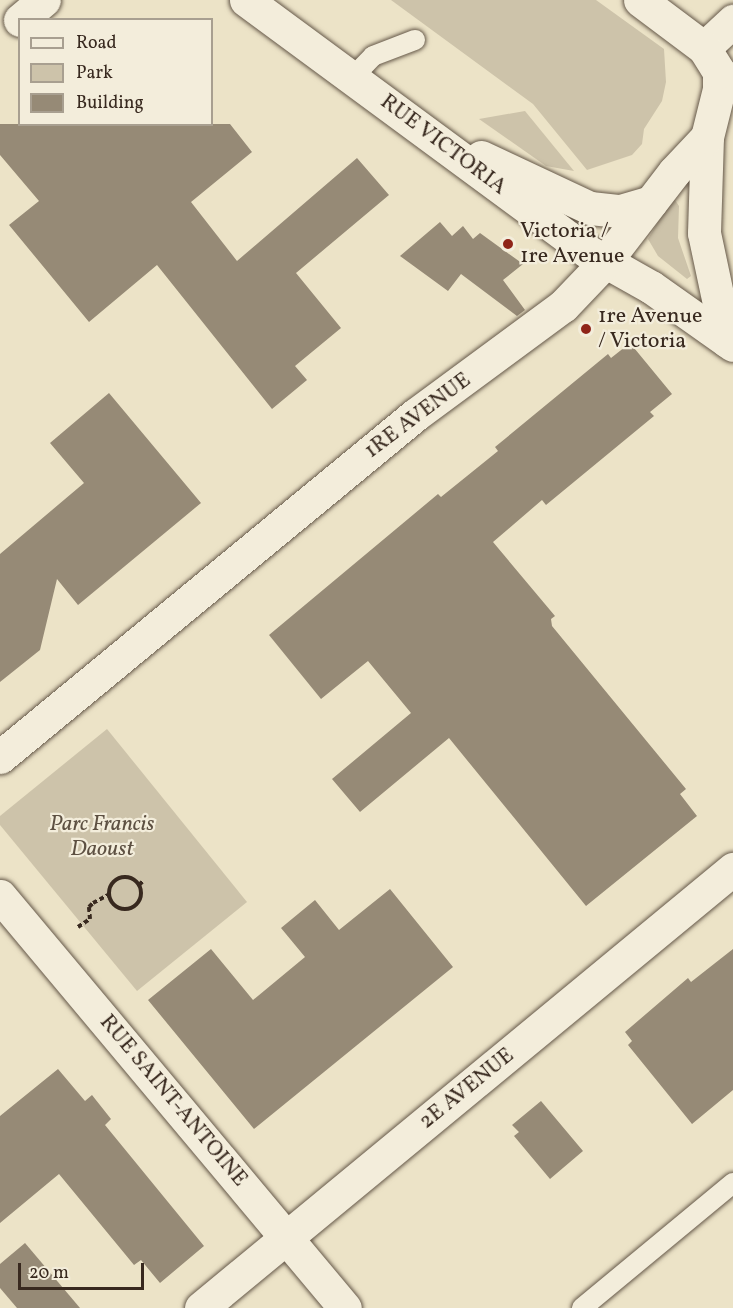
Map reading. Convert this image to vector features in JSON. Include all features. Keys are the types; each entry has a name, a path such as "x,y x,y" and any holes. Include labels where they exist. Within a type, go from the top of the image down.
{"street":[{"path":"22,18 44,0"},
{"name":"RUE VICTORIA","path":"246,0 605,262 651,287 730,343"},
{"path":"640,0 719,64 733,21"},
{"path":"0,36 18,22"},
{"name":"1RE AVENUE","path":"0,756 415,415 563,306 605,262 651,202 707,137 716,111 719,64"},
{"path":"429,135 590,208 620,211 651,202"},
{"path":"707,137 704,233 730,343"},
{"name":"2E AVENUE","path":"201,1308 733,869"},
{"name":"RUE SAINT-ANTOINE","path":"0,896 345,1308"}],"lane":[{"path":"352,78 373,56 415,40"},
{"path":"582,1308 733,1183"}],"path":[{"path":"139,885 120,878 110,887 110,894 118,908 129,909 139,901 139,885 144,880"},
{"path":"78,927 90,919 93,903 110,894"}],"green space":[{"path":"391,0 596,0 664,49 666,82 662,101 644,129 642,144 632,155 587,170 533,104"},
{"path":"525,111 574,171 546,166 479,119"},
{"path":"673,197 679,206 678,238 691,276 687,279 658,256 648,239"},
{"name":"Parc Francis Daoust","path":"107,729 247,902 137,991 0,825 0,816"}],"building":[{"path":"0,124 18,124 18,126 213,126 213,124 230,124 252,152 191,202 237,261 357,158 389,195 296,273 341,328 295,366 307,380 272,409 157,265 89,322 9,225 39,201 0,155"},
{"path":"440,222 452,236 463,226 473,239 480,233 523,264 503,280 525,310 517,316 461,274 448,291 400,256"},
{"path":"630,343 672,394 650,412 654,416 546,505 542,500 493,542 555,616 551,619 552,626 686,789 680,794 697,816 586,906 449,738 360,812 332,779 411,713 368,661 321,699 269,635 438,494 441,497 498,451 495,447 608,354 611,358"},
{"path":"109,393 201,503 78,605 57,579 40,650 0,682 0,554 84,483 50,443"},
{"path":"390,889 453,967 254,1129 148,1000 211,949 253,1000 305,957 281,928 315,900 339,930"},
{"path":"733,949 733,1090 692,1124 628,1045 632,1041 625,1032 688,978 691,982"},
{"path":"58,1069 85,1101 92,1095 111,1119 105,1125 204,1246 160,1283 141,1260 134,1265 59,1174 0,1223 0,1116"},
{"path":"541,1101 583,1151 550,1179 514,1136 519,1132 512,1125"},
{"path":"25,1243 80,1308 17,1308 0,1288 0,1264"}],"place":[{"name":"Victoria / 1re Avenue","path":"508,244"},
{"name":"1re Avenue / Victoria","path":"586,329"}]}
